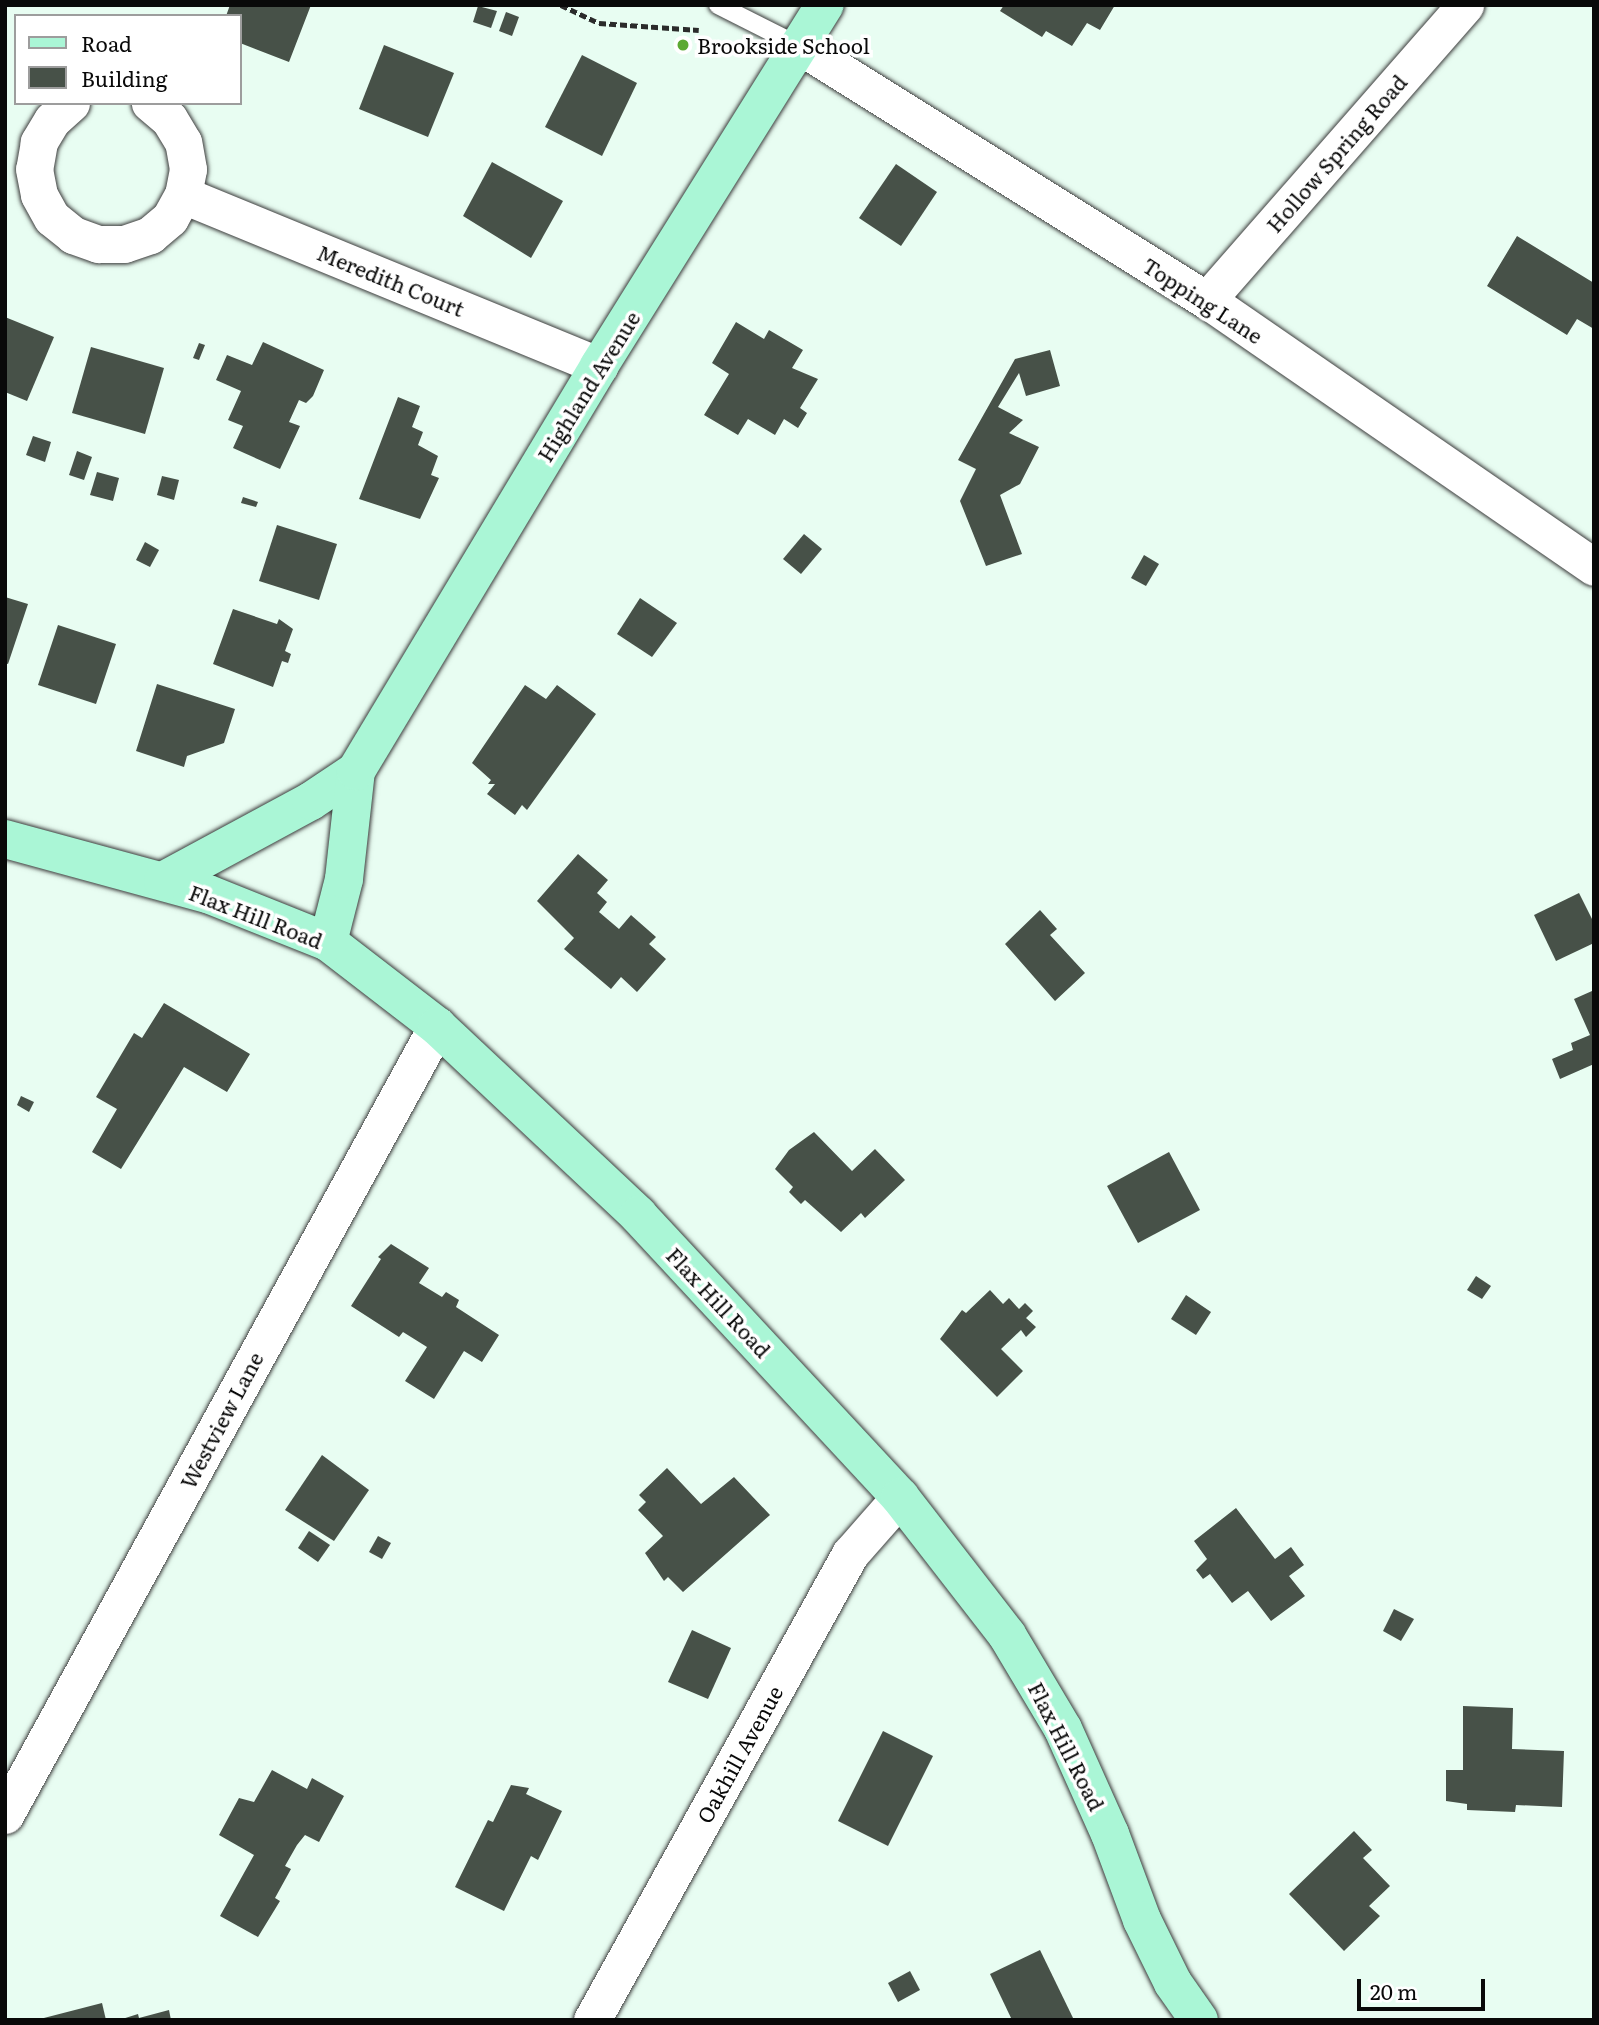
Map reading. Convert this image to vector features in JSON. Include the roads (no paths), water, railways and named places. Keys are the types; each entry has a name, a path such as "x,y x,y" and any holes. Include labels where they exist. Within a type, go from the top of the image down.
{"main road":[{"name":"Highland Avenue","path":"328,942 344,878 356,771 598,366 803,48 825,5"},
{"name":"Highland Avenue","path":"163,881 311,801 356,771"},
{"name":"Flax Hill Road","path":"5,839 163,881 328,942 437,1026 638,1215 900,1497 1007,1635 1063,1729 1110,1834 1142,1920 1173,1983 1199,2020"}],"street":[{"name":"Hollow Spring Road","path":"1207,300 1465,5"},
{"name":"Topping Lane","path":"803,48 1207,300 1594,566"},
{"path":"69,105 51,120 38,142 34,169 39,195 52,218 85,240 124,244 149,235 170,218 183,195 188,169 183,142 169,120 152,105"},
{"name":"Meredith Court","path":"183,195 598,366"},
{"name":"Westview Lane","path":"5,1815 437,1026"},
{"name":"Oakhill Avenue","path":"592,2020 850,1554 900,1497"}],"lane":[{"path":"718,5 803,48"}],"place":[{"name":"Brookside School","path":"683,45"}]}
